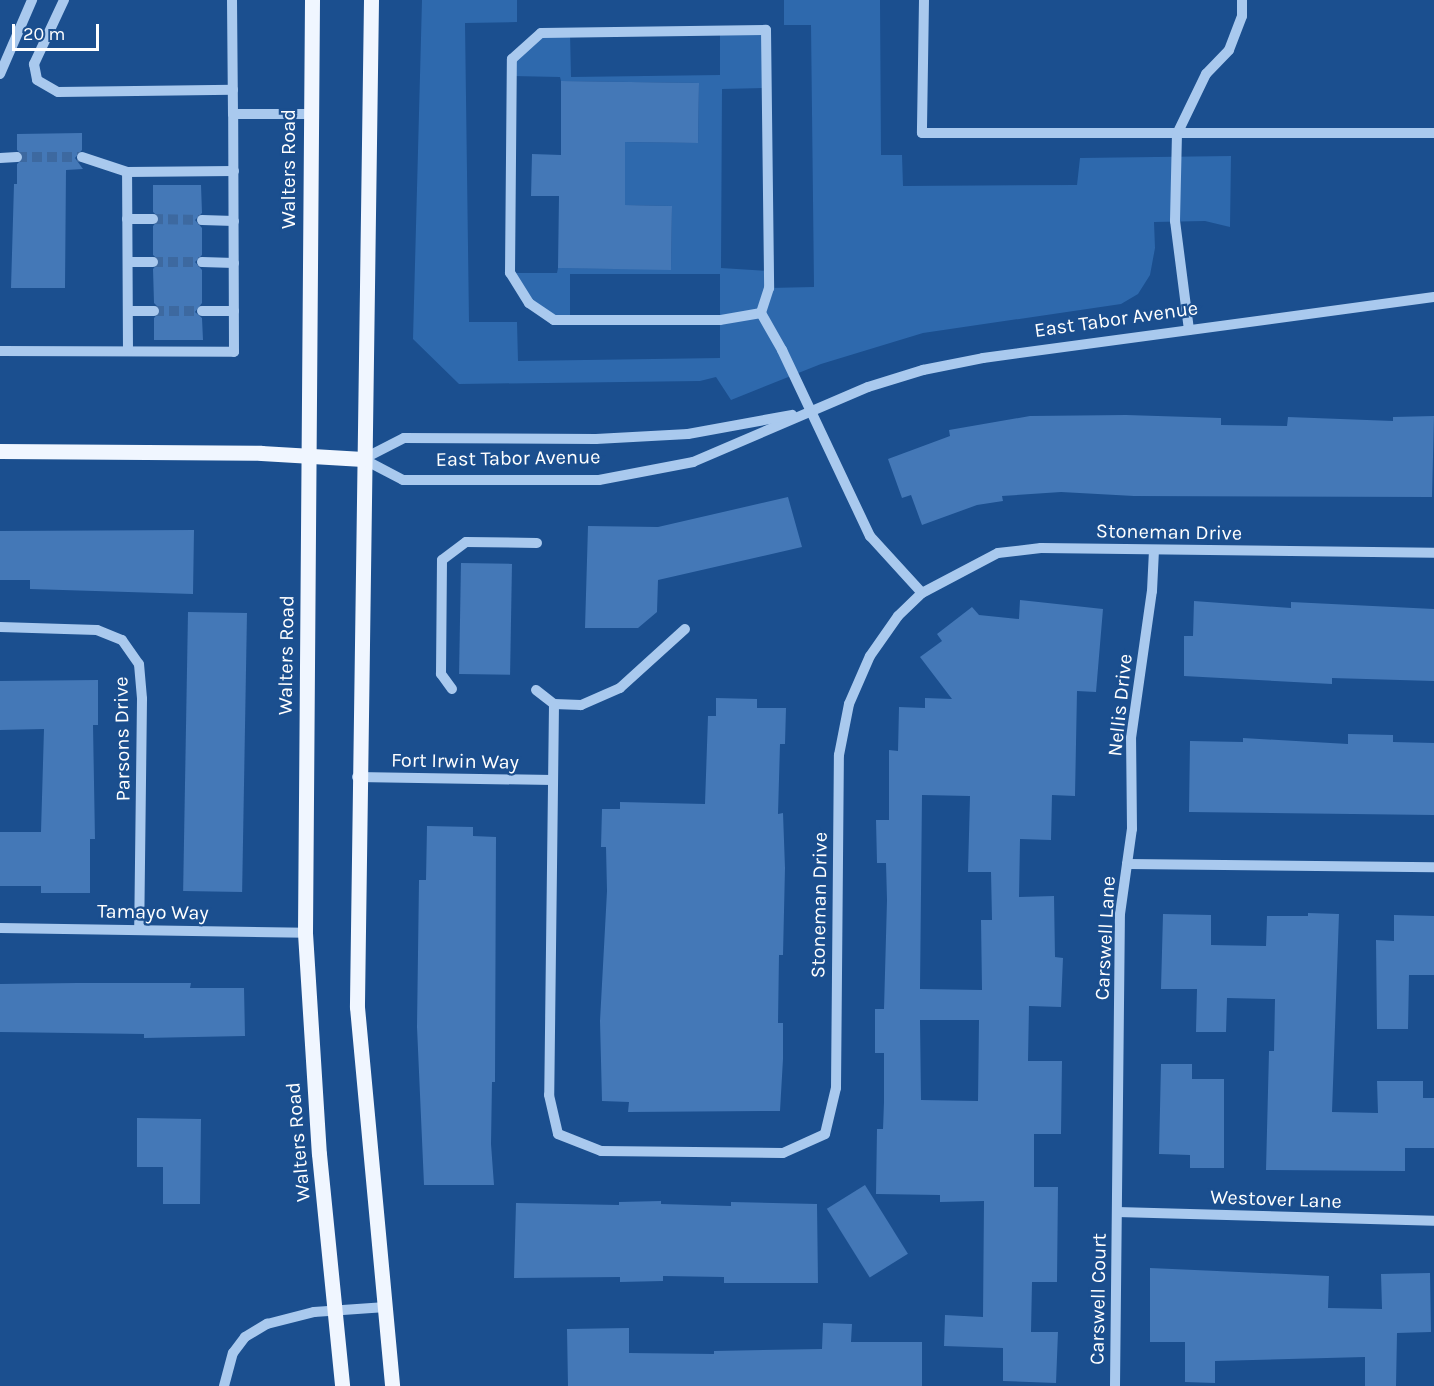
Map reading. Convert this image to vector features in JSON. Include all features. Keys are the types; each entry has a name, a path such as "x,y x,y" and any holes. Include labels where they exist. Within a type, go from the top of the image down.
{"main road":[{"name":"Walters Road","path":"312,0 309,114 305,933 319,1154 342,1386"},
{"path":"371,0 357,777 357,1007 392,1386"},
{"name":"East Tabor Avenue","path":"0,451 363,459"}],"street":[{"path":"0,74 32,0"},
{"path":"64,0 34,64 37,80 58,92 232,90"},
{"path":"0,351 234,352 232,0"},
{"path":"924,0 922,133 1434,134"},
{"path":"1189,330 1175,220 1177,134 1206,74 1229,50 1242,16 1242,0"},
{"path":"761,313 720,320 554,321 529,303 510,273 512,59 541,33 766,30 769,288 761,313 870,536 922,593"},
{"path":"232,114 309,114"},
{"path":"0,158 17,157"},
{"path":"82,157 127,172 234,171"},
{"path":"127,172 128,351"},
{"path":"127,219 153,219"},
{"path":"202,220 234,220"},
{"path":"128,262 153,262"},
{"path":"202,262 234,263"},
{"name":"East Tabor Avenue","path":"363,459 403,480 599,480 693,462 810,412 923,370 1189,330 1434,297"},
{"path":"128,311 154,311"},
{"path":"202,311 234,311"},
{"name":"East Tabor Avenue","path":"363,459 404,438 596,439 688,434 810,412"},
{"path":"452,689 441,674 442,560 465,542 537,543"},
{"name":"Stoneman Drive","path":"553,780 549,1095 558,1134 601,1151 783,1153 825,1134 836,1088 839,755 849,704 870,656 898,616 922,593 998,554 1041,548 1434,554"},
{"name":"Nellis Drive","path":"1127,864 1132,829 1131,738 1152,591 1154,550"},
{"name":"Parsons Drive","path":"0,627 97,630 122,640 139,664 139,930"},
{"path":"536,690 554,704 581,705 620,688 685,629"},
{"path":"553,780 554,704"},
{"name":"Fort Irwin Way","path":"357,777 553,780"},
{"name":"Carswell Lane","path":"1117,1212 1120,914 1127,864 1434,867"},
{"name":"Tamayo Way","path":"0,928 305,933"},
{"name":"Westover Lane","path":"1117,1212 1434,1221"},
{"name":"Carswell Court","path":"1115,1386 1117,1212"},
{"path":"224,1386 232,1353 245,1337 267,1324 336,1309 386,1307"}],"shaded area":[{"path":"422,0 517,0 517,22 465,23 469,322 517,322 518,361 720,358 720,274 570,274 570,320 554,320 529,303 510,273 557,273 558,268 671,269 672,206 625,205 625,142 698,143 699,83 561,81 560,77 512,76 512,59 541,33 570,33 571,77 720,75 720,30 766,30 766,88 722,89 721,268 768,271 769,288 814,287 811,25 784,25 784,0 880,0 881,155 902,155 903,186 1077,185 1080,158 1231,156 1230,227 1205,221 1154,222 1155,248 1150,275 1138,294 1121,304 923,333 821,364 731,400 716,377 700,381 459,384 413,339"}],"building":[{"path":"561,81 699,83 698,143 625,142 625,205 672,206 671,270 558,268 559,196 531,196 532,154 561,155"},
{"path":"82,133 82,150 75,158 83,169 66,170 65,288 11,288 14,184 17,184 17,164 24,157 17,150 17,134"},
{"path":"153,185 201,185 202,213 195,220 202,228 202,255 195,262 202,270 202,303 195,312 202,318 203,340 154,340 154,318 161,310 154,303 153,269 160,261 153,255 153,226 160,218 153,212"},
{"path":"1126,415 1221,418 1221,425 1287,426 1288,417 1393,421 1393,417 1434,416 1432,497 1134,496 1061,492 1002,496 1003,501 977,505 922,525 911,495 902,498 888,459 950,436 949,430 1030,416"},
{"path":"788,497 802,547 658,580 657,612 638,628 585,628 588,526 658,527"},
{"path":"194,530 193,594 30,589 30,580 0,580 0,531"},
{"path":"461,563 512,564 510,675 459,674"},
{"path":"1020,600 1103,609 1096,692 1077,691 1075,796 1052,795 1051,840 1020,839 1019,897 1054,896 1055,957 1063,958 1061,1007 1029,1006 1028,1061 1062,1061 1061,1134 1034,1134 1034,1187 1058,1187 1057,1282 1032,1282 1031,1332 1058,1332 1056,1383 1003,1381 1003,1348 944,1346 945,1315 983,1317 984,1201 940,1202 940,1195 876,1194 877,1129 883,1129 884,1053 875,1053 875,1009 884,1009 887,900 886,863 877,863 876,820 889,820 889,750 898,751 899,707 925,708 925,698 952,699 920,657 942,641 937,634 972,607 979,615 1019,619","holes":["922,795 970,796 968,872 991,872 992,920 981,920 982,990 920,989","920,1020 979,1020 978,1101 921,1100"]},
{"path":"1194,601 1291,608 1291,602 1434,609 1434,681 1332,678 1332,684 1184,676 1184,636 1193,636"},
{"path":"188,612 247,613 242,892 183,891"},
{"path":"98,680 98,725 93,725 95,839 90,839 90,893 41,893 41,886 0,886 0,832 41,832 44,729 0,730 0,681"},
{"path":"716,698 757,699 757,708 786,708 785,744 780,744 778,814 783,813 785,868 783,955 779,955 778,1023 783,1023 780,1111 628,1112 629,1102 602,1101 600,1021 607,891 606,847 601,847 602,809 620,809 620,802 705,804 708,716 716,716"},
{"path":"1348,734 1393,735 1393,742 1434,743 1434,815 1189,812 1190,741 1243,742 1243,738 1348,744"},
{"path":"427,826 473,827 473,836 496,837 495,1082 492,1082 491,1144 494,1185 424,1185 417,1027 419,880 426,880"},
{"path":"1308,913 1339,914 1332,1112 1378,1113 1377,1081 1423,1081 1423,1098 1434,1098 1434,1148 1405,1148 1405,1171 1266,1170 1269,1051 1274,1051 1275,999 1227,998 1226,1032 1196,1032 1197,989 1161,989 1163,914 1211,915 1211,945 1266,946 1267,916 1308,916"},
{"path":"1394,915 1434,916 1434,975 1409,975 1408,1029 1377,1029 1376,940 1394,941"},
{"path":"191,983 190,988 244,988 245,1036 144,1038 144,1034 0,1032 0,984"},
{"path":"1161,1064 1192,1064 1192,1079 1224,1079 1224,1168 1190,1168 1190,1155 1159,1154"},
{"path":"137,1118 201,1119 200,1204 163,1204 163,1167 137,1167"},
{"path":"865,1185 908,1254 870,1278 827,1209"},
{"path":"661,1201 661,1204 731,1206 731,1202 817,1204 818,1283 724,1283 724,1277 663,1276 663,1281 620,1282 620,1277 514,1278 516,1203 619,1205 619,1202"},
{"path":"1150,1268 1329,1276 1328,1308 1382,1309 1381,1274 1430,1273 1431,1332 1397,1333 1396,1386 1365,1386 1365,1357 1215,1361 1215,1383 1185,1382 1185,1342 1150,1342"},
{"path":"823,1323 852,1324 851,1342 922,1342 922,1386 568,1386 567,1329 629,1328 629,1353 714,1354 714,1351 822,1349"}],"tunnel":[{"path":"17,157 82,157"},
{"path":"153,219 202,220"},
{"path":"153,262 202,262"},
{"path":"154,311 202,311"}]}
